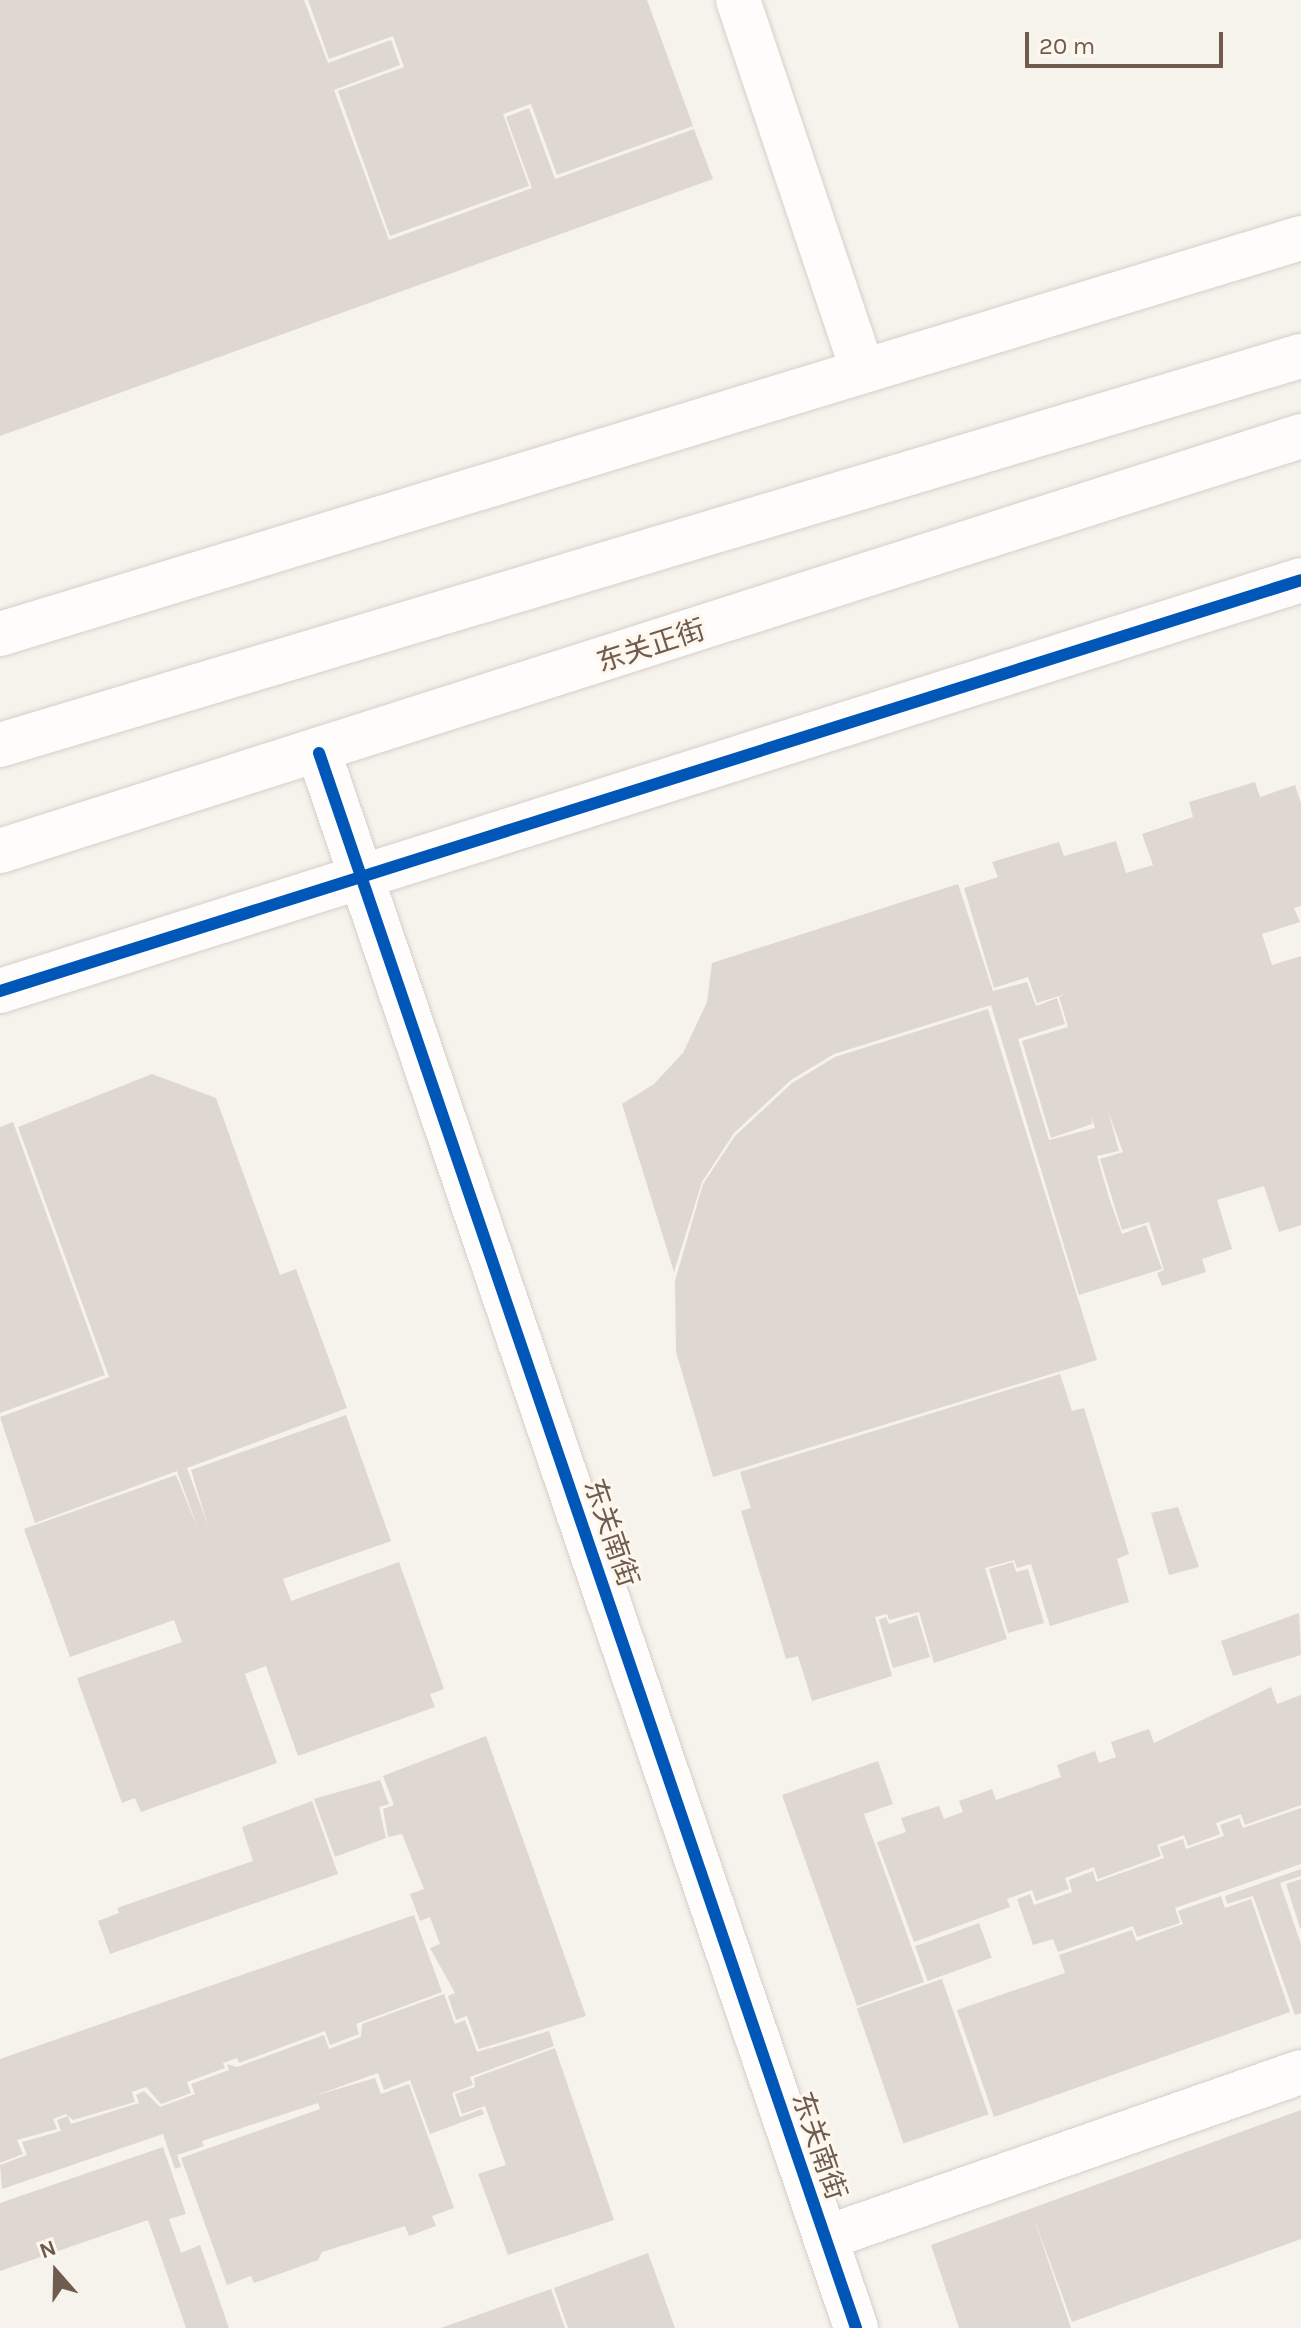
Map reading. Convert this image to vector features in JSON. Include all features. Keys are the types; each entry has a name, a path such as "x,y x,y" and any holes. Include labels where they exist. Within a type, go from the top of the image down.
{"street":[{"path":"738,0 863,371"},
{"path":"0,634 1301,238"},
{"path":"0,745 1301,356"},
{"name":"东关正街","path":"0,851 319,753 1301,436"},
{"path":"0,991 1301,580"},
{"name":"东关南街","path":"319,753 856,2328"},
{"path":"825,2238 1301,2072"}],"building":[{"path":"0,0 304,0 328,63 391,40 400,65 334,90 389,240 532,188 506,117 529,108 555,179 694,129 713,179 0,436"},
{"path":"308,0 647,0 693,126 557,175 531,104 503,114 529,186 390,236 338,91 404,67 393,36 329,59"},
{"path":"1255,782 1260,797 1295,785 1301,803 1301,906 1294,908 1300,922 1262,934 1272,965 1301,956 1301,1225 1279,1232 1264,1186 1217,1200 1232,1249 1202,1259 1206,1272 1162,1286 1157,1273 1164,1270 1149,1222 1122,1230 1100,1159 1123,1152 1108,1111 1119,1151 1097,1156 1109,1198 1122,1234 1146,1225 1162,1269 1079,1295 991,1005 834,1054 791,1080 734,1133 702,1182 674,1272 622,1104 654,1084 683,1053 707,1002 712,963 958,884 993,991 1027,982 1036,1006 1057,998 1065,1024 1018,1039 1049,1140 1095,1128 1091,1117 1092,1124 1051,1138 1022,1041 1068,1027 1059,997 1065,994 1037,1003 1028,977 994,988 964,888 998,877 992,862 1059,842 1064,856 1116,841 1126,873 1153,865 1142,834 1193,817 1189,802"},
{"path":"988,1009 1097,1360 713,1477 676,1352 675,1281 703,1184 735,1136 792,1083 835,1057"},
{"path":"152,1074 216,1098 280,1275 296,1269 347,1408 187,1468 208,1526 191,1470 346,1415 391,1541 283,1579 291,1601 399,1562 444,1689 430,1694 435,1707 298,1756 266,1666 245,1674 277,1763 141,1812 135,1798 122,1803 77,1678 182,1642 174,1620 70,1657 24,1529 176,1475 198,1529 177,1471 35,1523 0,1417 109,1377 18,1127"},
{"path":"13,1122 105,1375 0,1413 0,1127"},
{"path":"1060,1374 1072,1411 1084,1408 1129,1554 1117,1559 1129,1602 1050,1626 1031,1564 1017,1568 1014,1560 985,1568 1007,1639 934,1663 919,1612 889,1620 887,1614 875,1617 892,1676 812,1701 798,1656 786,1659 741,1511 751,1508 740,1472"},
{"path":"1178,1507 1199,1567 1169,1575 1151,1513"},
{"path":"1013,1562 1016,1572 1028,1569 1044,1623 1008,1633 989,1569"},
{"path":"1299,1613 1301,1655 1233,1676 1221,1641"},
{"path":"917,1615 930,1657 893,1668 879,1620 886,1617 889,1624"},
{"path":"1271,1687 1277,1704 1301,1695 1301,1805 1245,1825 1241,1814 1216,1823 1220,1834 1188,1846 1184,1835 1157,1845 1161,1856 1098,1879 1094,1867 1065,1878 1069,1889 1036,1901 1032,1890 1007,1899 1010,1907 914,1942 877,1842 906,1832 901,1818 939,1806 944,1819 963,1812 959,1801 992,1789 996,1800 1061,1777 1057,1765 1095,1751 1099,1763 1116,1757 1111,1742 1149,1729 1154,1743"},
{"path":"486,1736 586,2016 479,2049 467,2016 456,2020 448,1996 455,1993 430,1948 440,1944 430,1917 420,1921 410,1894 424,1889 402,1834 388,1837 383,1809 394,1805 383,1776"},
{"path":"878,1761 893,1804 864,1814 924,1982 857,2006 782,1795"},
{"path":"380,1780 389,1804 379,1807 386,1838 335,1857 314,1799"},
{"path":"312,1801 338,1874 110,1954 98,1921 119,1913 117,1908 253,1861 242,1827"},
{"path":"1301,1808 1301,1864 1175,1908 1180,1923 1137,1937 1133,1926 1058,1952 1053,1939 1033,1945 1017,1899 1030,1894 1034,1905 1072,1892 1069,1880 1093,1871 1096,1882 1164,1858 1160,1847 1183,1839 1186,1849 1224,1836 1220,1825 1239,1818 1243,1828"},
{"path":"1301,1869 1301,1876 1280,1883 1301,1944 1301,2013 1295,2015 1253,1896 1227,1904 1225,1896"},
{"path":"1301,1879 1301,1928 1300,1928 1286,1884"},
{"path":"1221,1896 1225,1908 1251,1899 1290,2012 994,2117 957,2010 1065,1973 1059,1955 1132,1930 1136,1941 1183,1924 1178,1911"},
{"path":"414,1915 442,1992 356,2024 359,2034 330,2045 325,2031 239,2063 237,2058 223,2063 225,2068 187,2082 191,2093 161,2104 146,2087 132,2092 135,2102 73,2120 66,2114 53,2119 57,2129 17,2140 23,2154 0,2163 0,2059"},
{"path":"979,1923 992,1958 928,1981 915,1946"},
{"path":"942,1979 989,2114 903,2144 857,2008"},
{"path":"444,1994 455,2024 465,2020 477,2052 549,2031 554,2046 470,2077 473,2085 452,2093 460,2117 482,2109 484,2114 430,2134 410,2080 384,2090 378,2073 314,2096 375,2078 381,2094 409,2084 454,2208 432,2216 436,2226 409,2236 405,2226 322,2252 318,2260 254,2283 251,2276 227,2285 181,2158 320,2109 318,2103 202,2141 204,2146 177,2155 181,2167 175,2169 163,2134 2,2189 0,2165 27,2155 22,2142 61,2131 57,2120 68,2116 71,2124 139,2103 136,2095 144,2091 160,2107 195,2094 191,2084 229,2070 227,2064 237,2067 324,2035 329,2049 361,2037 362,2024"},
{"path":"555,2048 614,2220 508,2255 478,2174 506,2165 485,2106 462,2114 455,2094 475,2087 474,2078"},
{"path":"1301,2110 1301,2239 1072,2322 1033,2216 1071,2328 959,2328 931,2245"},
{"path":"163,2147 186,2214 169,2219 181,2253 200,2245 229,2328 186,2328 148,2220 0,2271 0,2203"},
{"path":"648,2253 675,2328 568,2328 554,2288"},
{"path":"551,2289 565,2328 441,2328"}],"cycle path":[{"path":"0,991 1301,580"},
{"path":"319,753 856,2328"}]}
